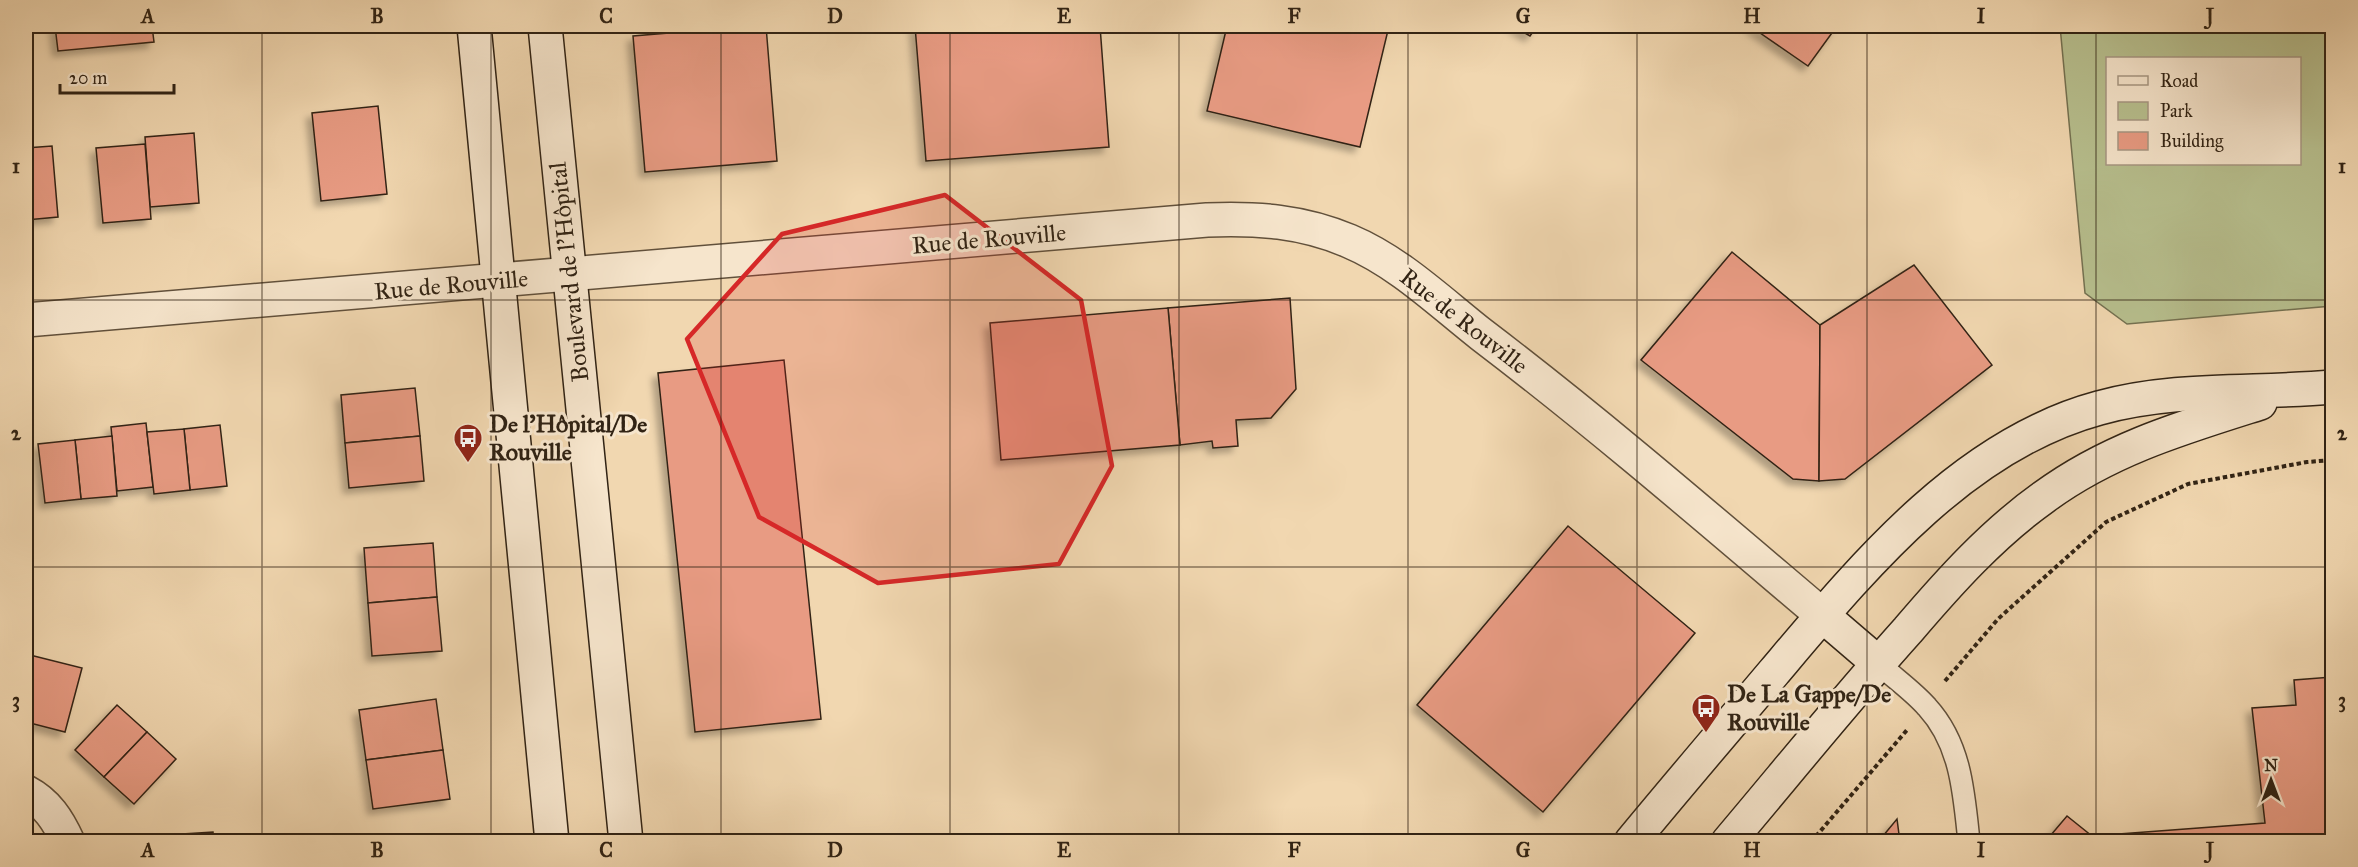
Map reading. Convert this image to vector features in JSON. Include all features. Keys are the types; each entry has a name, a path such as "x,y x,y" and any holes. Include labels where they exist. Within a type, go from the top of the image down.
{"street":[{"path":"474,26 552,842"},
{"name":"Boulevard de l'Hôpital","path":"545,26 626,842"},
{"name":"Rue de Rouville","path":"26,320 1207,220 1254,219 1301,225 1349,241 1390,263 1576,406 1878,663"},
{"path":"1631,842 1822,615 1885,547 1934,500 1994,456 2041,428 2097,408 2140,398 2332,387"},
{"path":"1728,842 1950,581 1992,540 2044,496 2091,468 2149,439 2298,390"},
{"path":"26,792 39,799 58,820 68,842"}],"lane":[{"path":"1878,663 1927,706 1948,737 1963,788 1969,842"}],"path":[{"path":"1811,842 1927,706 1956,666 1998,619 2106,522 2188,484 2307,462 2332,460"}],"highlighted area":[{"path":"945,195 1081,300 1112,466 1059,564 878,583 759,517 687,339 782,234"}],"green space":[{"path":"2060,26 2332,26 2332,306 2127,324 2085,293"}],"building":[{"path":"55,26 152,26 154,42 58,51"},
{"path":"766,26 777,161 645,172 633,36"},
{"path":"915,26 1100,26 1109,147 926,161"},
{"path":"1227,26 1389,26 1360,147 1207,111"},
{"path":"1513,26 1537,26 1530,36"},
{"path":"1750,26 1837,26 1808,66"},
{"path":"378,106 387,194 321,201 312,113"},
{"path":"194,133 199,203 150,207 145,137"},
{"path":"145,144 151,219 103,223 96,148"},
{"path":"52,146 58,217 26,220 26,148"},
{"path":"1732,252 1820,325 1819,481 1793,479 1641,360"},
{"path":"1914,265 1992,365 1845,479 1819,481 1820,325"},
{"path":"1290,298 1296,389 1271,418 1236,420 1238,446 1213,448 1212,441 1180,445 1168,308"},
{"path":"1168,308 1180,445 1001,460 990,323"},
{"path":"784,360 821,719 695,732 658,373"},
{"path":"415,388 420,436 345,443 341,395"},
{"path":"146,423 153,487 117,491 111,427"},
{"path":"220,425 227,486 190,490 184,429"},
{"path":"184,429 190,490 154,494 147,432"},
{"path":"112,436 117,496 81,499 75,440"},
{"path":"420,436 424,481 349,488 345,443"},
{"path":"75,440 81,499 45,503 38,444"},
{"path":"1568,526 1695,633 1543,812 1417,705"},
{"path":"433,543 437,597 368,603 364,548"},
{"path":"437,597 442,651 372,656 368,603"},
{"path":"26,654 82,668 65,732 26,722"},
{"path":"2332,677 2332,842 2045,842 2067,816 2092,836 2265,823 2252,708 2296,705 2294,680"},
{"path":"436,699 443,750 366,760 359,710"},
{"path":"117,705 147,732 104,777 75,750"},
{"path":"147,732 176,759 134,804 104,777"},
{"path":"443,750 450,799 373,809 366,760"},
{"path":"1897,819 1900,842 1878,842"},
{"path":"213,832 214,842 152,842 151,836"}],"place":[{"name":"De l'Hôpital/De Rouville","path":"468,464"},
{"name":"De La Gappe/De Rouville","path":"1706,734"}]}
